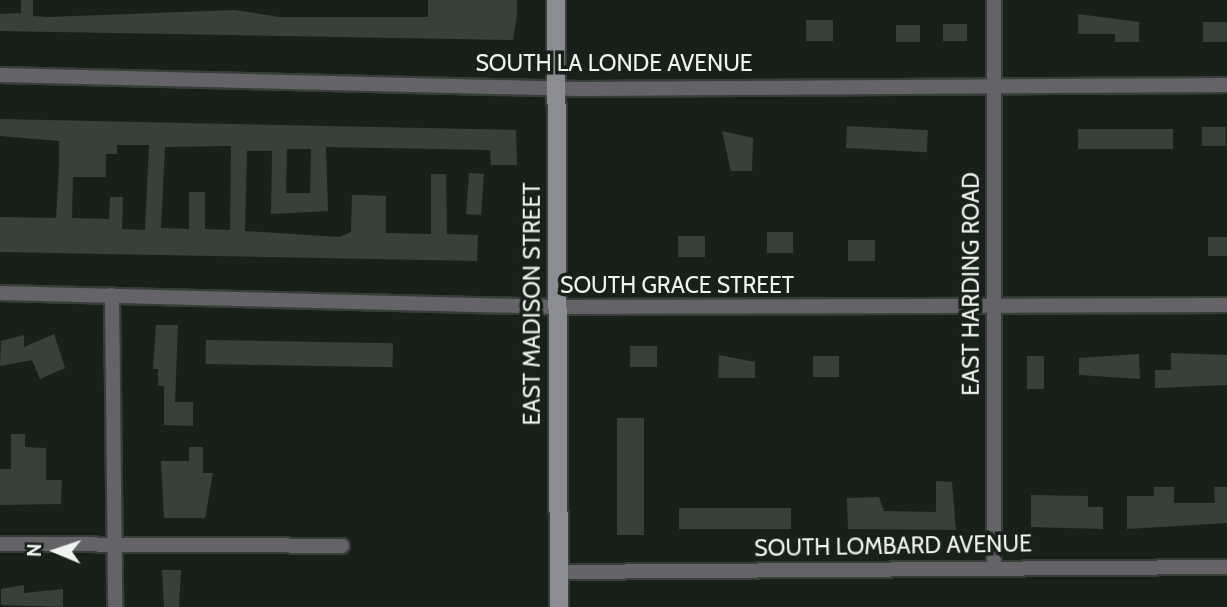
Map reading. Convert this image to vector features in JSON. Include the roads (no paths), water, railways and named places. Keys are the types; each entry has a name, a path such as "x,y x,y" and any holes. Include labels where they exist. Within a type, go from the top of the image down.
{"street":[{"name":"EAST MADISON STREET","path":"556,0 555,307 559,607"},
{"name":"EAST HARDING ROAD","path":"994,0 994,568"},
{"name":"SOUTH LA LONDE AVENUE","path":"0,75 556,87 1227,85"},
{"name":"SOUTH GRACE STREET","path":"0,293 555,307 994,310 1227,305"},
{"path":"112,295 115,607"},
{"path":"0,544 342,546"},
{"name":"SOUTH LOMBARD AVENUE","path":"559,572 1227,567"}]}
